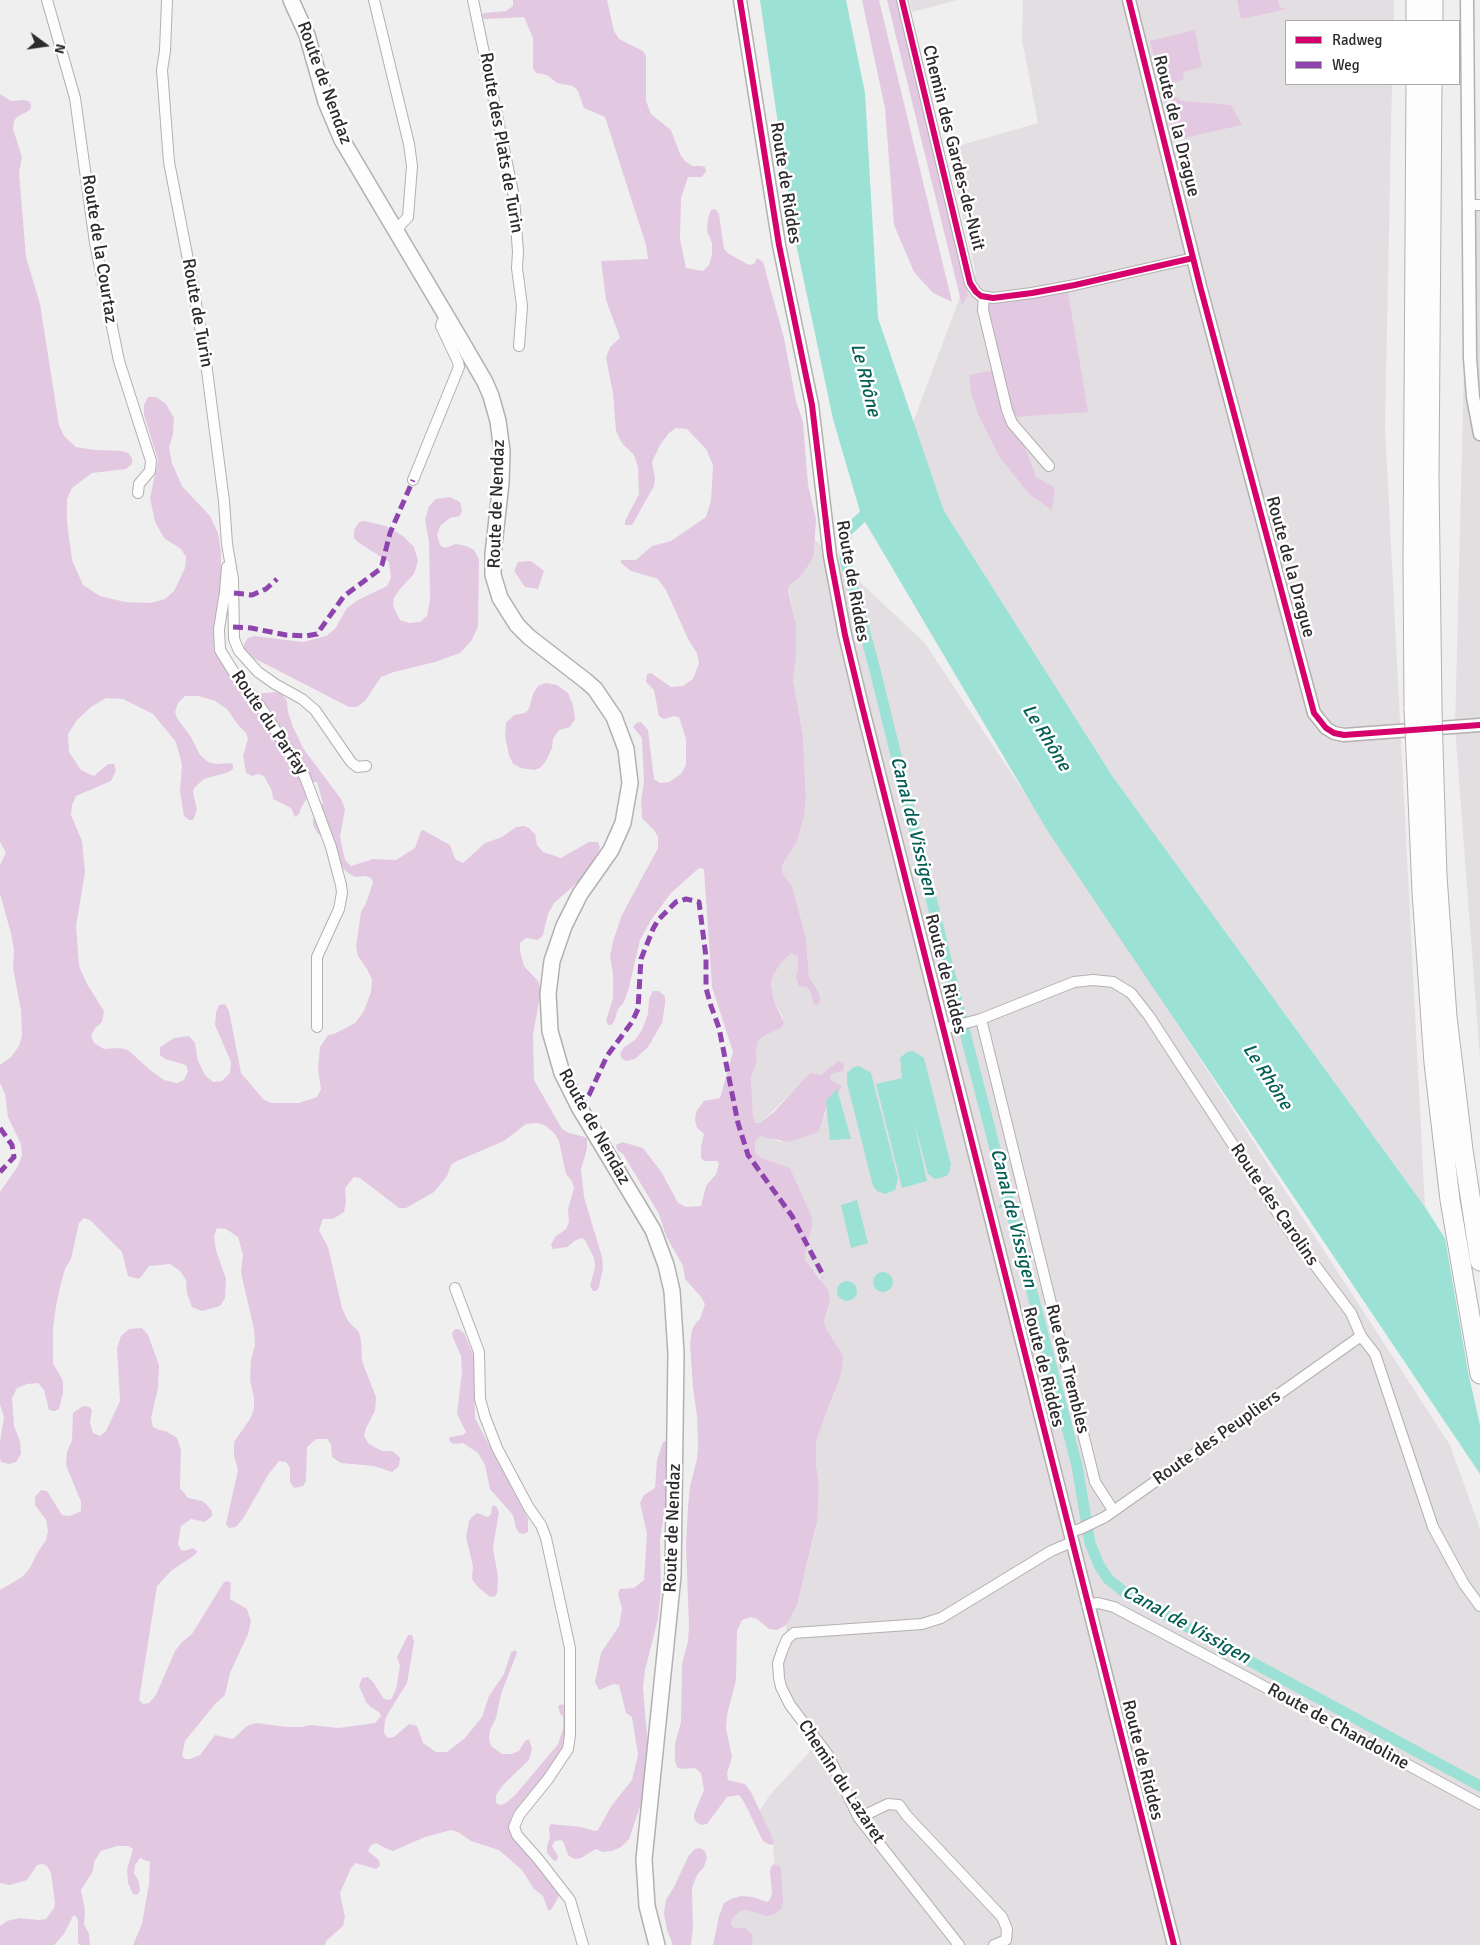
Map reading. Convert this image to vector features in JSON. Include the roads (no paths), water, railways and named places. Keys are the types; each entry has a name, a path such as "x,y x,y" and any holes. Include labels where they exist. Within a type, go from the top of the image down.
{"highway":[{"path":"1416,0 1416,20"},
{"path":"1433,0 1433,20"},
{"path":"1416,85 1413,509 1423,709 1425,944 1442,1137 1460,1268 1480,1374"},
{"path":"1423,709 1429,458 1432,85"},
{"path":"1424,750 1447,1017 1463,1150 1480,1261"}],"main road":[{"name":"Route de Nendaz","path":"291,0 307,35 326,102 360,173 485,382 498,421 502,451 502,469 493,554 493,575 500,598 517,625 528,637 586,681 599,694 610,710 620,731 629,766 630,783 626,811 618,836 580,894 555,949 550,977 549,1011 550,1031 562,1073 579,1106 653,1230 666,1265 672,1291 676,1346 672,1576 644,1859 647,1906 657,1945"}],"street":[{"name":"Route de la Courtaz","path":"47,0 75,98 95,243 118,352 152,461 150,471 139,484 138,492"},
{"name":"Route de Turin","path":"167,0 165,51 162,70 169,162 205,355 234,593 232,627 234,639 239,651 266,679 302,699 315,710 351,762 357,767 366,766"},
{"path":"374,0 409,144 412,166 408,217 395,231"},
{"name":"Route des Plats de Turin","path":"474,0 514,197 518,252 517,268 522,306 519,346"},
{"name":"Route de Riddes","path":"740,0 787,291 807,373 837,597 862,706 943,1029 1074,1535 1087,1605 1174,1945"},
{"name":"Chemin des Gardes-de-Nuit","path":"902,0 970,283 976,292 984,297"},
{"name":"Route de la Drague","path":"1129,0 1193,258 1284,594 1305,683 1316,716 1326,728 1334,733 1344,735 1480,725"},
{"path":"1468,0 1474,205 1470,358 1473,397 1480,434"},
{"path":"1049,466 1012,423 1007,410 983,310 984,297 993,298 1075,285 1193,258"},
{"path":"414,480 459,367 441,326 442,322 447,318"},
{"name":"Route du Parfay","path":"230,564 227,567 225,592 219,620 218,640 220,650 233,671 264,712 306,777 341,886 342,893 339,909 317,958 317,1028"},
{"name":"Route des Carolins","path":"943,1029 980,1019 1074,982 1093,980 1113,982 1131,993 1149,1016 1290,1232 1351,1313 1361,1336 1375,1354 1433,1527 1464,1584 1480,1606"},
{"name":"Rue des Trembles","path":"980,1019 1095,1482 1113,1510"},
{"path":"455,1288 479,1352 480,1399 485,1417 497,1448 529,1508 541,1525 546,1538 570,1648 570,1735 568,1749 548,1779 518,1815 514,1827 517,1835 570,1900 583,1945"},
{"name":"Route des Peupliers","path":"1074,1535 1098,1522 1361,1336"},
{"name":"Chemin du Lazaret","path":"958,1945 859,1818 828,1755 790,1705 778,1678 778,1663 787,1639 794,1633 922,1624 941,1618 1074,1535"},
{"name":"Route de Chandoline","path":"1087,1605 1098,1603 1114,1607 1480,1804"},
{"path":"859,1818 888,1804 899,1805 907,1816 1002,1917 1007,1929 1006,1940 994,1945"}],"water":[{"name":"Le Rhône","path":"760,0 846,0 865,93 878,318 944,511 1113,777 1425,1207 1480,1293 1480,1474 1047,830 861,515 833,419 794,234"},
{"path":"913,1051 924,1058 951,1165 948,1175 943,1177 935,1179 928,1174 913,1118 927,1181 902,1188 876,1084 902,1078 900,1058 907,1052"},
{"path":"859,1066 871,1073 898,1179 895,1190 885,1194 877,1191 873,1186 847,1083 847,1073 854,1067"},
{"path":"837,1089 851,1139 830,1140 826,1101"},
{"path":"857,1200 868,1243 851,1248 841,1205"},
{"path":"879,1272 887,1272 893,1278 893,1286 887,1292 879,1292 873,1286 873,1278"},
{"path":"843,1281 851,1281 857,1287 857,1295 851,1301 843,1301 837,1295 837,1287"}],"waterway":[{"name":"Canal de Vissigen","path":"872,508 846,532 845,559 875,670 946,959 1077,1466 1090,1543 1099,1565 1108,1579 1128,1595 1480,1786"},
{"path":"1000,1207 1008,1195"}]}
